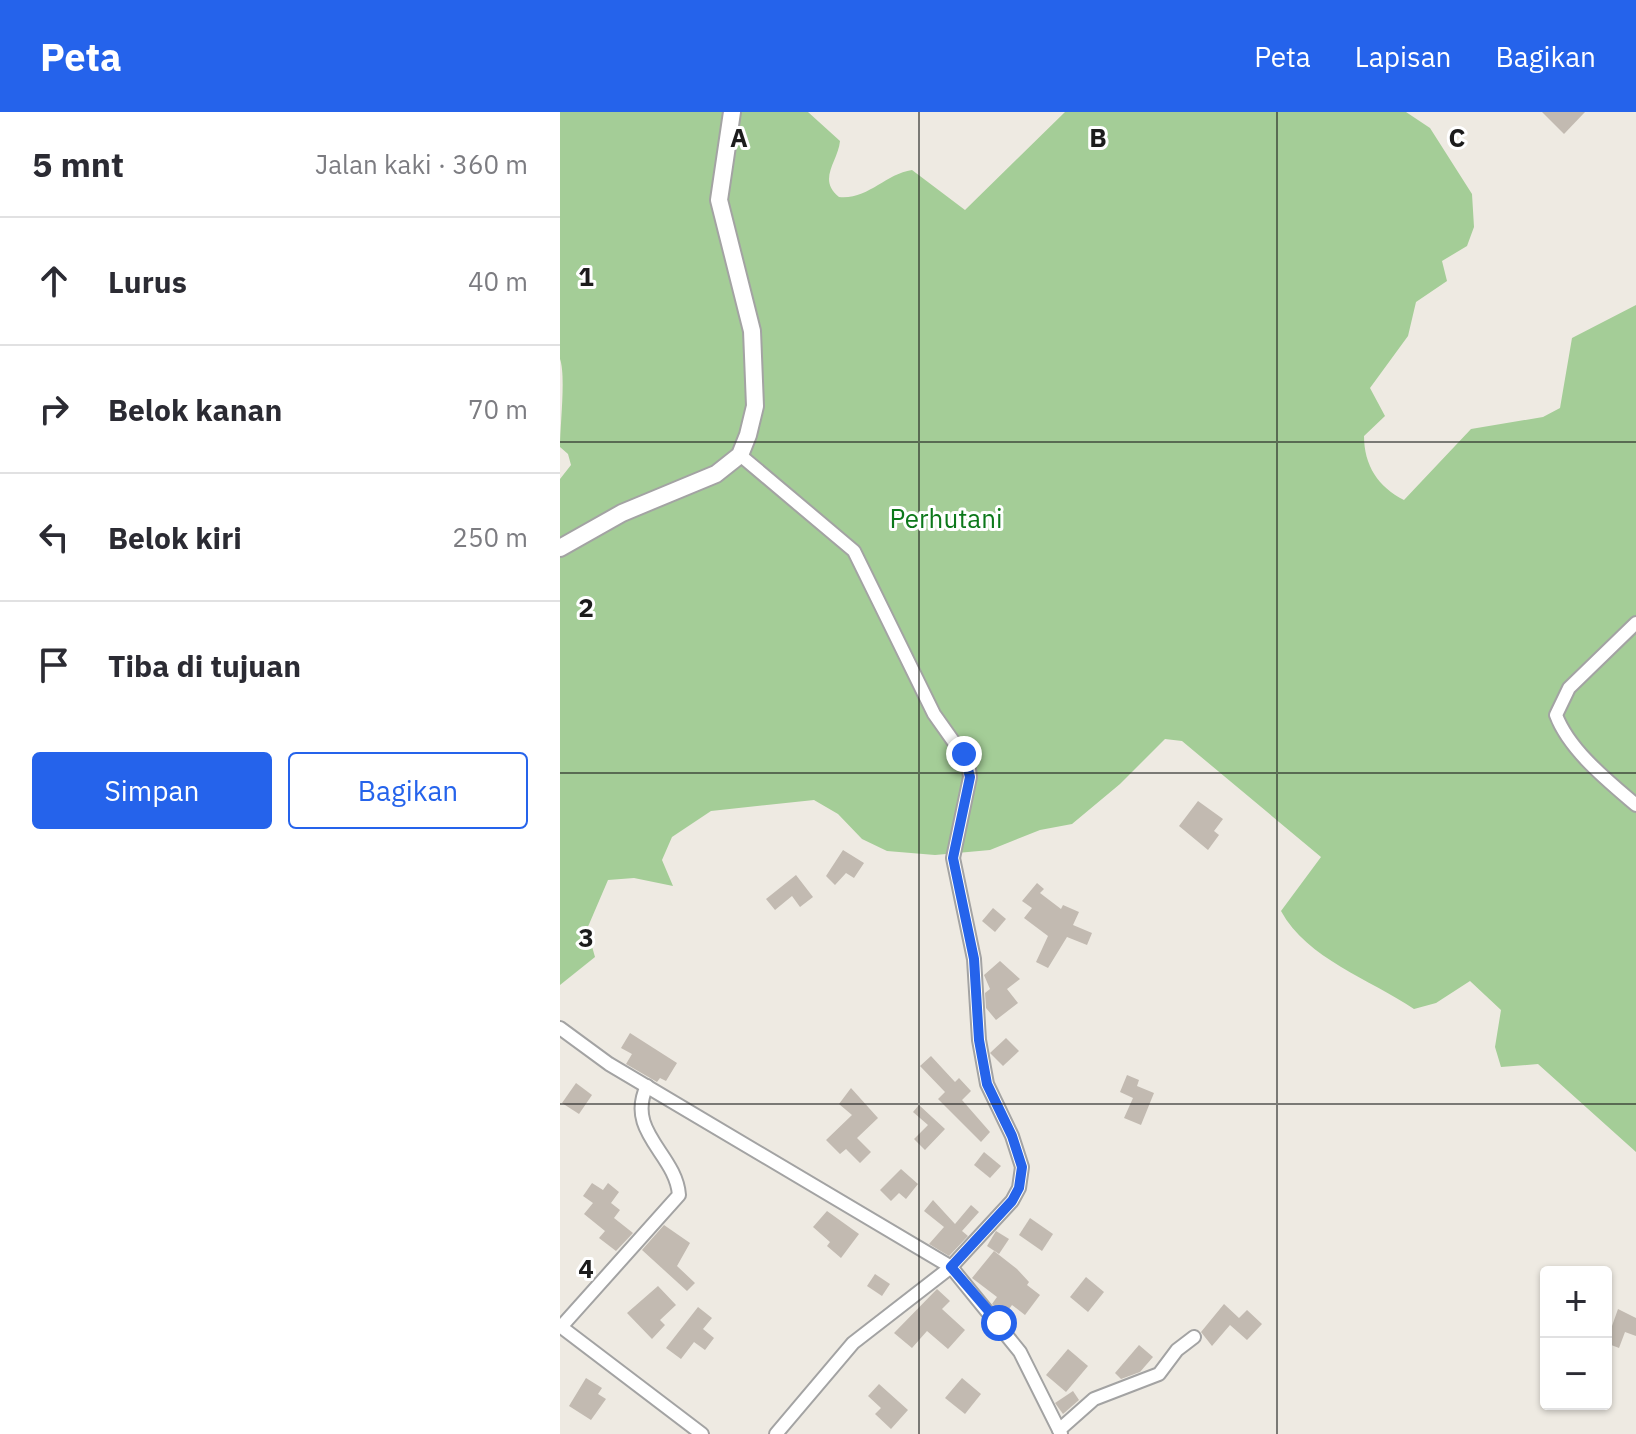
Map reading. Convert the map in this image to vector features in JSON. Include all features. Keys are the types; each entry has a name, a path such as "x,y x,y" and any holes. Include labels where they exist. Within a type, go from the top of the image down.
{"street":[{"path":"560,548 622,513 716,474 740,455 755,406 755,374 752,331 719,200 732,112"},
{"path":"740,455 854,551 934,714 968,762 968,790 953,858 974,959 979,1040 987,1084 1012,1136 1022,1167 1019,1188 1012,1201 951,1267 853,1343 776,1434"},
{"path":"1636,623 1569,688 1556,715 1560,725 1600,772 1636,805"},
{"path":"560,1028 647,1086 951,1267 1020,1352 1060,1432 1094,1399 1159,1374 1177,1350 1194,1337"},
{"path":"647,1086 640,1102 641,1117 679,1195 560,1327 702,1434"}],"green space":[{"name":"Perhutani","path":"560,112 808,112 840,141 829,177 839,197 859,195 893,176 912,170 965,210 1065,112 1406,112 1430,128 1472,194 1474,227 1467,246 1442,261 1447,281 1416,302 1408,336 1370,388 1385,416 1364,436 1370,466 1387,489 1404,500 1471,429 1543,417 1560,408 1572,338 1636,305 1636,1152 1538,1064 1501,1067 1495,1047 1501,1010 1470,981 1436,1003 1414,1009 1341,967 1307,942 1292,928 1281,911 1321,857 1182,741 1165,739 1120,784 1072,824 1040,830 990,850 935,855 887,851 862,839 838,814 814,800 711,811 672,837 662,860 673,886 634,878 608,880 587,929 595,957 560,985 560,479 571,465 568,454 560,447 563,389 560,359"}],"building":[{"path":"1542,112 1585,112 1564,134"},
{"path":"1198,801 1223,819 1214,831 1219,835 1208,850 1179,826"},
{"path":"843,850 864,863 854,878 846,873 835,885 826,876"},
{"path":"796,875 813,897 800,907 792,896 775,910 766,899"},
{"path":"1037,883 1044,889 1040,893 1061,909 1063,905 1079,912 1073,925 1092,933 1087,945 1067,937 1048,968 1036,962 1048,936 1024,918 1032,908 1022,901"},
{"path":"993,908 1006,919 995,932 982,921"},
{"path":"1000,961 1020,979 1007,989 1018,1003 996,1020 986,1008 985,993 990,989 984,975"},
{"path":"630,1033 677,1063 666,1081 660,1078 657,1082 626,1064 632,1054 621,1048"},
{"path":"1006,1038 1019,1051 1003,1066 990,1053"},
{"path":"931,1056 955,1082 959,1078 971,1091 962,1100 990,1132 981,1142 938,1099 945,1092 920,1066"},
{"path":"1127,1075 1139,1080 1137,1086 1154,1093 1141,1125 1124,1118 1133,1098 1120,1092"},
{"path":"576,1083 592,1095 579,1114 562,1103"},
{"path":"851,1088 878,1118 857,1138 871,1152 860,1163 846,1149 840,1154 826,1140 852,1115 839,1104"},
{"path":"919,1105 945,1129 925,1150 914,1139 928,1125 913,1112"},
{"path":"984,1152 1001,1166 990,1178 974,1165"},
{"path":"901,1169 918,1184 906,1199 899,1193 891,1201 880,1190"},
{"path":"592,1183 603,1190 608,1183 619,1192 611,1203 620,1210 614,1218 633,1233 616,1251 599,1238 605,1231 584,1214 593,1203 583,1196"},
{"path":"933,1200 955,1224 971,1205 979,1212 962,1231 968,1236 949,1256 929,1244 944,1227 924,1211"},
{"path":"827,1211 859,1234 841,1258 827,1246 830,1242 813,1227"},
{"path":"1030,1218 1053,1234 1042,1251 1019,1235"},
{"path":"664,1225 690,1243 677,1266 695,1283 687,1291 642,1250"},
{"path":"996,1231 1009,1239 999,1254 987,1246"},
{"path":"994,1251 1017,1269 1029,1282 1027,1285 1040,1295 1025,1315 1012,1305 1004,1316 992,1304 997,1297 972,1278"},
{"path":"875,1274 890,1284 882,1296 867,1286"},
{"path":"1086,1277 1104,1292 1088,1312 1070,1297"},
{"path":"658,1286 676,1305 660,1320 665,1325 652,1339 627,1313"},
{"path":"937,1289 950,1301 942,1309 965,1330 948,1349 927,1331 912,1348 894,1333"},
{"path":"1224,1304 1239,1318 1247,1310 1262,1324 1247,1340 1230,1325 1212,1346 1201,1332"},
{"path":"698,1307 712,1318 703,1329 714,1338 705,1350 694,1342 681,1359 666,1348"},
{"path":"1618,1309 1636,1318 1636,1336 1625,1332 1619,1348 1612,1345 1612,1326"},
{"path":"1139,1345 1153,1357 1140,1372 1121,1379 1115,1373"},
{"path":"1068,1349 1088,1366 1066,1392 1046,1375"},
{"path":"586,1378 602,1388 598,1394 606,1399 591,1420 569,1406"},
{"path":"962,1378 981,1394 965,1414 945,1398"},
{"path":"879,1384 908,1410 891,1429 875,1414 881,1408 868,1396"},
{"path":"1073,1391 1079,1400 1063,1414 1055,1403"}],"route":[{"path":"964,754 970,777 953,858 977,977 979,1040 987,1084 1012,1136 1022,1167 1022,1178 1012,1201 951,1267 999,1323"}]}
